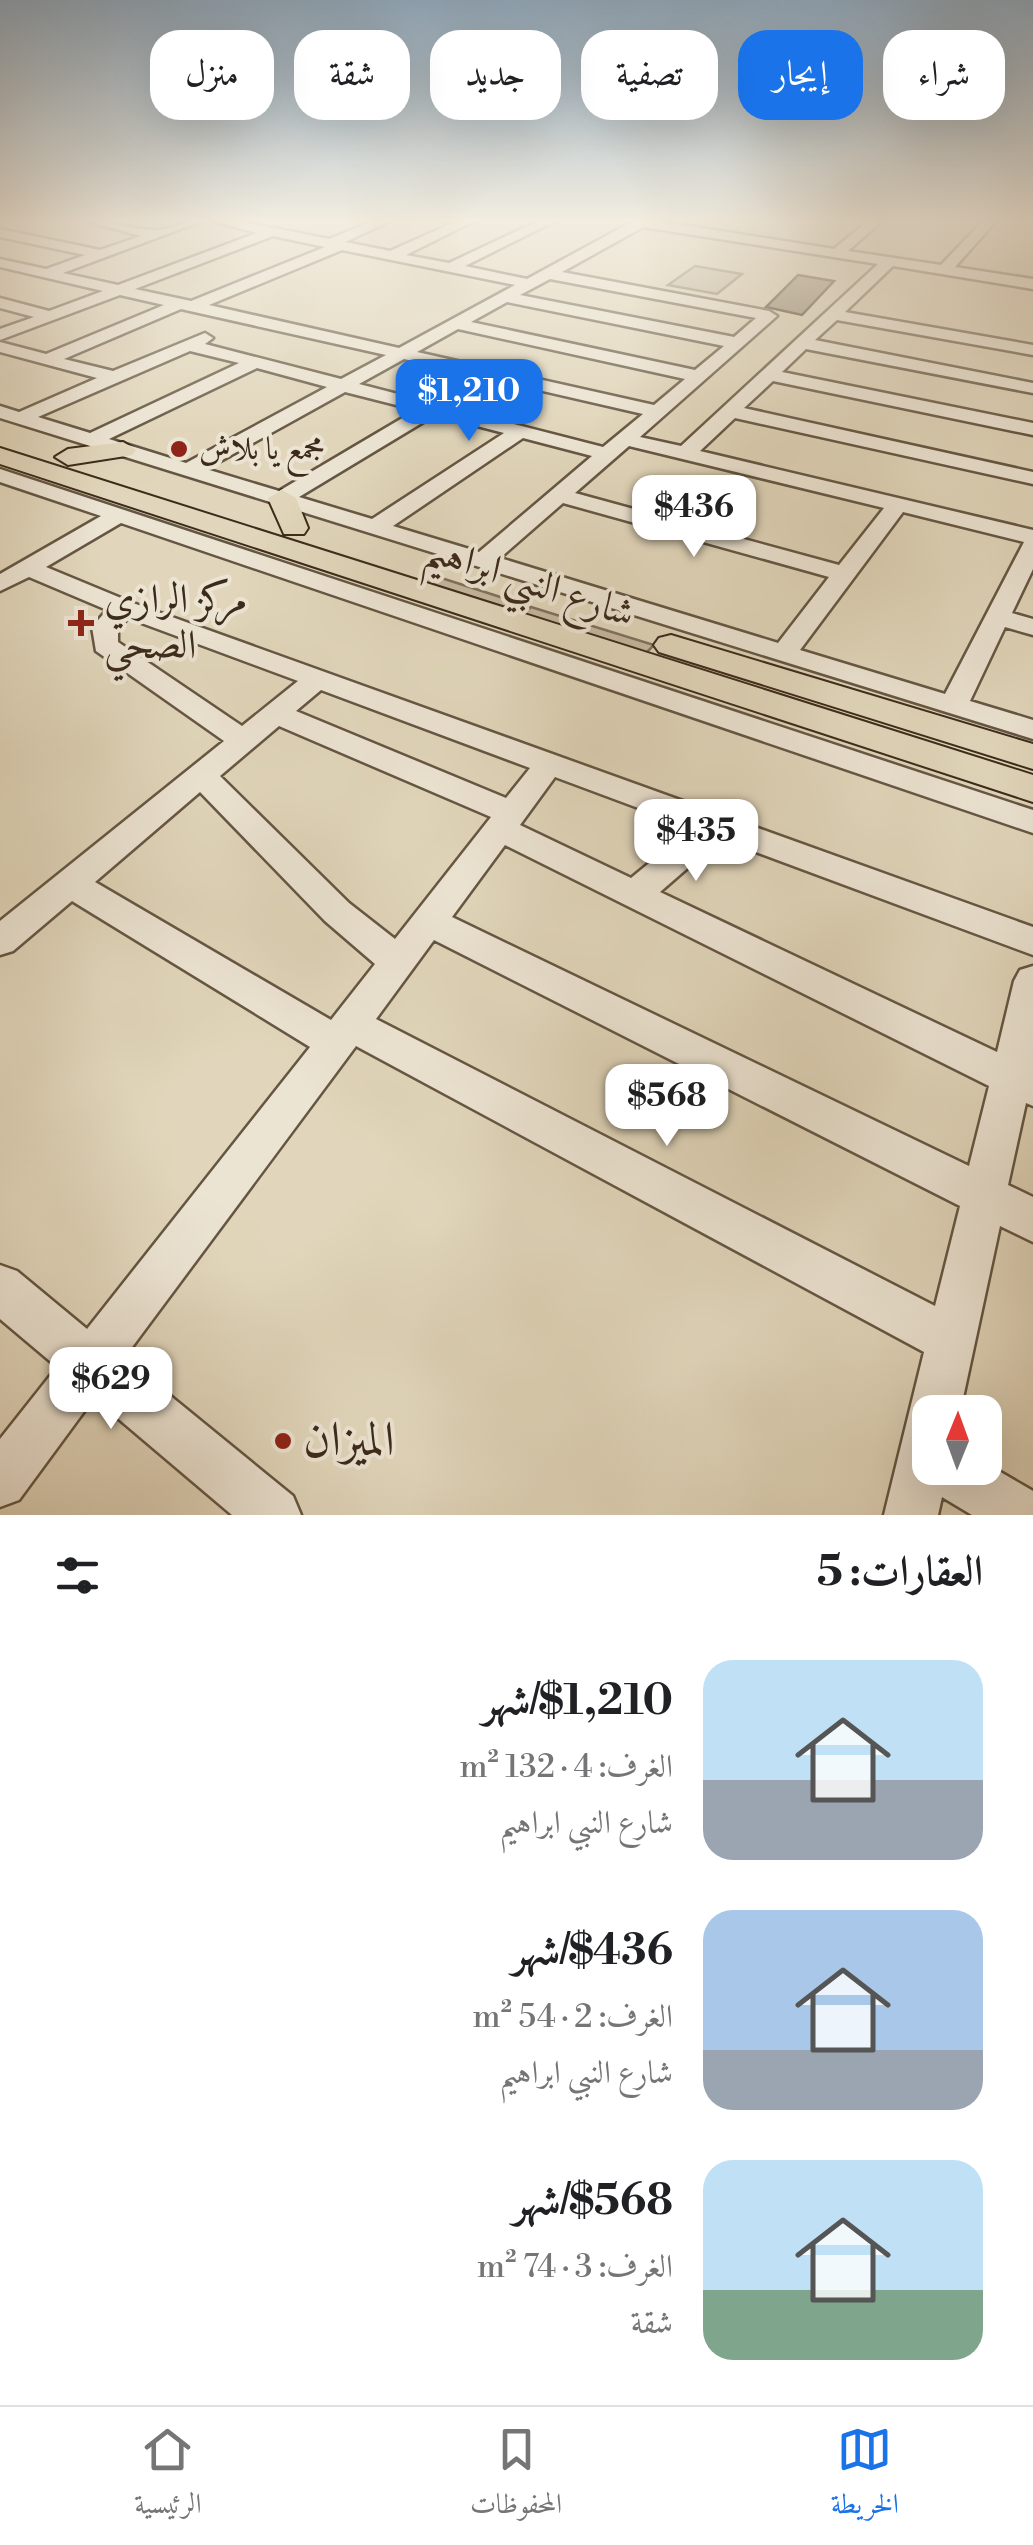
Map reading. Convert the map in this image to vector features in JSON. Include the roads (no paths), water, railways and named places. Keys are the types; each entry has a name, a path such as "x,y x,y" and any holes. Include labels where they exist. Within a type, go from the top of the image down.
{"main road":[{"name":"شارع النبي ابراهيم","path":"7,422 716,659 819,705 869,721 1033,790"},
{"path":"80,449 123,450"},
{"name":"شارع النبي ابراهيم","path":"0,456 736,692 819,705"},
{"path":"716,659 785,652"},
{"path":"656,696 736,692"},
{"name":"شارع النبي ابراهيم","path":"869,721 1033,757"}],"street":[{"path":"0,335 116,292"},
{"path":"129,292 657,411"},
{"path":"46,360 218,292"},
{"path":"188,470 516,292"},
{"path":"483,560 770,316 642,292"},
{"path":"686,453 856,292"},
{"path":"506,297 736,343"},
{"path":"0,303 52,316"},
{"path":"832,314 1033,350"},
{"path":"7,422 250,318"},
{"path":"457,324 697,376"},
{"path":"802,343 1033,388"},
{"path":"188,345 606,454"},
{"path":"0,347 114,378"},
{"path":"80,449 256,362"},
{"path":"768,375 1033,429"},
{"path":"288,513 432,408"},
{"path":"730,411 1033,478"},
{"path":"376,527 520,432"},
{"path":"624,438 1033,537"},
{"path":"123,450 188,470 288,513 376,527 1033,730"},
{"path":"0,475 1033,822"},
{"path":"559,495 844,574"},
{"path":"785,652 898,504"},
{"path":"9,577 121,514"},
{"path":"954,704 1033,546"},
{"path":"9,577 124,608 1033,941"},
{"path":"124,608 105,627 105,645 244,741"},
{"path":"997,617 1033,627"},
{"path":"0,941 319,678"},
{"path":"276,714 505,821 634,894 1022,1083"},
{"path":"0,1481 550,763"},
{"path":"201,776 337,912 397,962"},
{"path":"634,894 718,825"},
{"path":"70,883 342,1033 951,1340"},
{"path":"428,921 1033,1220"},
{"path":"942,1395 984,1195 1022,1083 1033,981"},
{"path":"0,1288 274,1515"},
{"path":"911,1515 920,1485"},
{"path":"985,1485 1024,1515"}],"place":[{"name":"مجمع يا بلاش","path":"179,449"},
{"name":"مركز الرازي الصحي","path":"81,623"},
{"name":"الميزان","path":"283,1441"}]}
